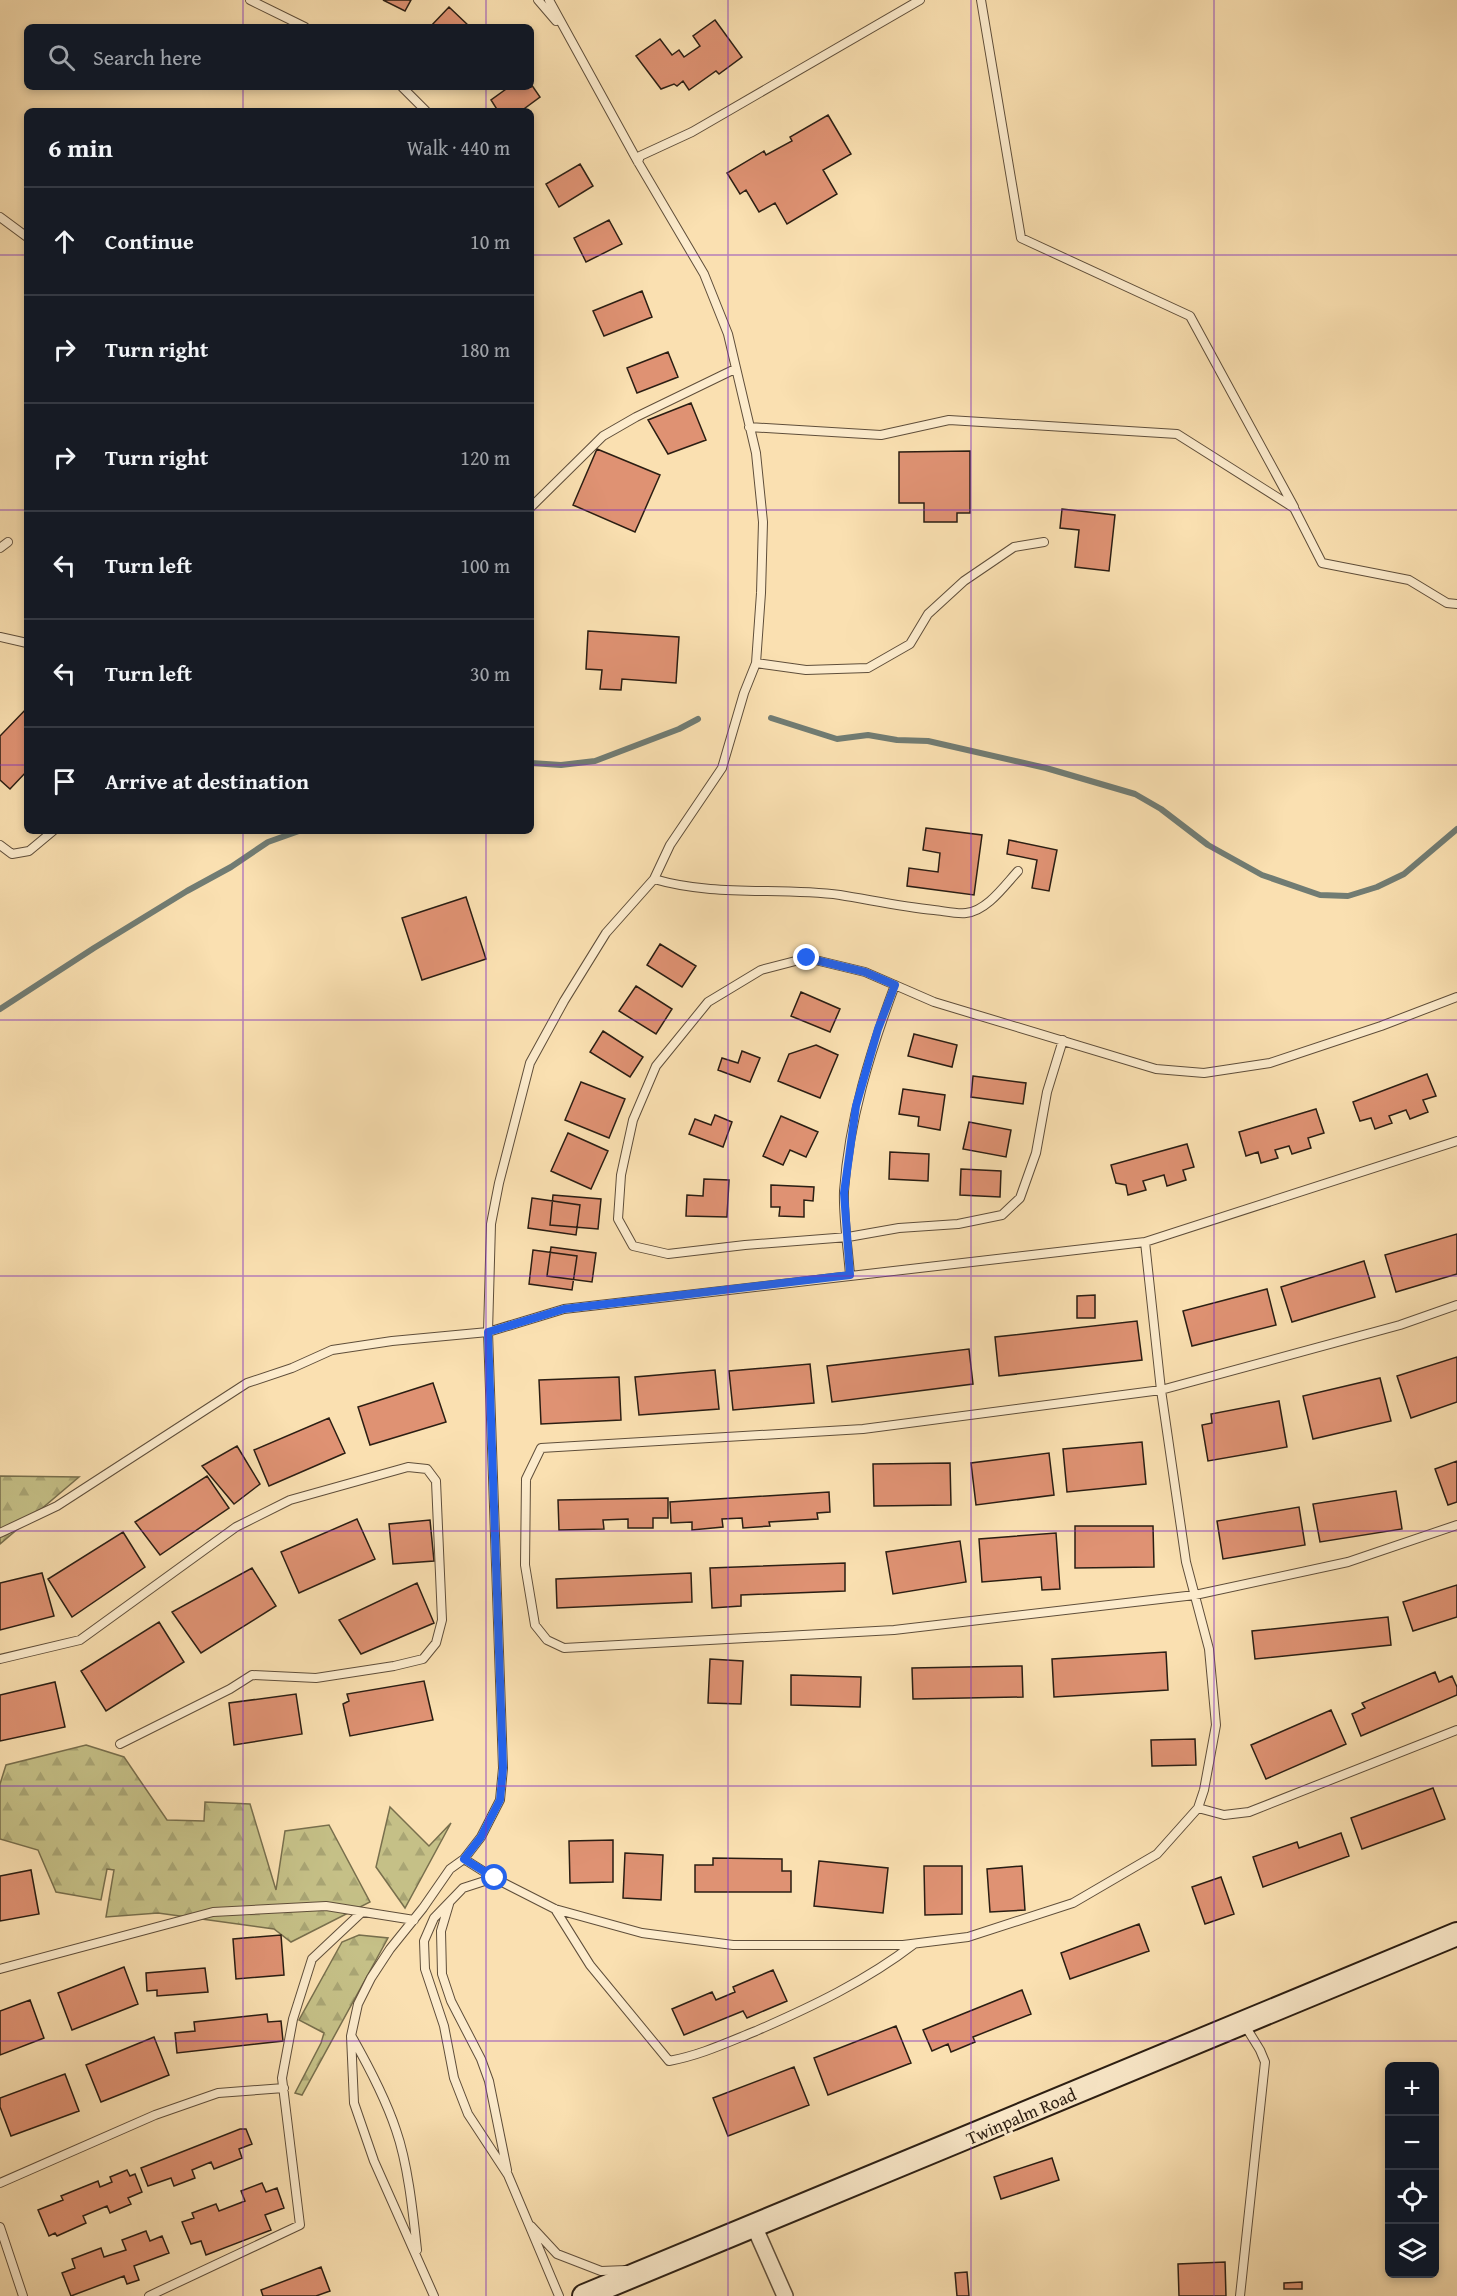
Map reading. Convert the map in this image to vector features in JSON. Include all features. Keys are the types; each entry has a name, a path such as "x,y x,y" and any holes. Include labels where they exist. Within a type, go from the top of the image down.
{"main road":[{"name":"Twinpalm Road","path":"584,2296 1457,1934"}],"street":[{"path":"754,2226 785,2296"}],"lane":[{"path":"250,0 299,24"},
{"path":"538,0 563,28"},
{"path":"434,2296 428,2278 374,2161 354,2103 351,2036 358,2004 371,1978 450,1869 464,1859 481,1837 500,1800 503,1768 488,1332 491,1224 499,1183 530,1064 564,1000 606,933 654,879 670,845 722,768 744,693 756,663 762,593 763,522 756,453 728,334 704,274 638,162 549,0"},
{"path":"638,162 640,156 692,132 920,0"},
{"path":"981,0 1021,238 1190,316 1322,563 1409,580 1447,603 1457,604"},
{"path":"405,90 423,108"},
{"path":"0,217 24,235"},
{"path":"534,504 603,436 636,417 735,369"},
{"path":"749,427 881,435 949,420 1177,434 1294,508"},
{"path":"0,548 8,542"},
{"path":"756,663 806,670 868,668 910,644 928,614 964,581 1014,547 1044,542"},
{"path":"0,637 24,643"},
{"path":"0,846 12,854 29,851 49,834"},
{"path":"654,879 680,887 702,890 838,895 910,908 967,913 979,908 996,895 1018,871"},
{"path":"1063,1040 1047,1092 1036,1153 1020,1198 1002,1215 958,1224 899,1228 848,1238 745,1245 668,1254 633,1246 618,1219 621,1175 633,1120 656,1066 708,1002 761,970 807,958 865,972 934,1002 1063,1040 1156,1069 1204,1073 1270,1063 1381,1026 1457,997"},
{"path":"850,1275 844,1193 856,1106 878,1029 895,985"},
{"path":"0,1533 57,1506 247,1383 292,1368 332,1350 392,1341 488,1332 564,1309 1145,1242 1457,1141"},
{"path":"464,1859 555,1909 642,1933 733,1945 915,1943 968,1937 1073,1903 1157,1854 1198,1808 1204,1790 1216,1725 1209,1649 1186,1562 1161,1390 1145,1242"},
{"path":"1457,1305 1400,1326 1161,1390 863,1429 542,1449 526,1479 525,1565 536,1625 547,1640 564,1648 894,1630 1195,1595 1348,1562 1457,1525"},
{"path":"0,1659 80,1640 237,1527 290,1500 408,1467 428,1469 436,1481 442,1620 436,1642 423,1659 394,1666 316,1678 252,1675 230,1689 120,1744"},
{"path":"1198,1808 1224,1815 1249,1812 1457,1730"},
{"path":"495,1878 463,1888 434,1918 424,1941 426,1969 444,2026 454,2078 468,2114 508,2175"},
{"path":"449,1902 441,1931 442,1974 451,2001 481,2059 489,2080 508,2175 559,2296"},
{"path":"0,1969 213,1912 326,1906 414,1920"},
{"path":"555,1909 590,1965 669,2061 698,2056 801,2012 885,1966 915,1943"},
{"path":"149,2296 300,2225 282,2078 293,2019 312,1959 362,1912"},
{"path":"1240,2296 1265,2062 1244,2023"},
{"path":"351,2036 372,2072 397,2132 413,2206 418,2257"},
{"path":"0,2183 155,2115 218,2093 284,2088"},
{"path":"526,2220 557,2254 601,2271 648,2269"},
{"path":"0,2227 23,2296"},
{"path":"426,2296 428,2278"}],"green space":[{"path":"0,1476 79,1477 0,1544"},
{"path":"86,1745 124,1757 167,1820 204,1821 205,1802 250,1804 276,1890 285,1831 329,1825 370,1902 291,1942 274,1929 158,1913 106,1917 114,1870 107,1869 101,1900 56,1892 38,1850 0,1839 0,1784 6,1765"},
{"path":"390,1807 429,1846 451,1823 405,1908 376,1867"},
{"path":"359,1935 388,1938 302,2095 295,2093 324,2033 299,2020 342,1942"}],"building":[{"path":"383,0 411,0 405,11"},
{"path":"449,7 467,24 433,24"},
{"path":"715,20 742,57 719,74 716,71 689,90 683,81 677,86 674,84 661,89 636,56 660,39 672,55 679,50 684,57 700,46 693,36"},
{"path":"534,88 540,97 525,108 496,108 491,100 505,90"},
{"path":"828,115 851,154 823,170 837,194 787,224 775,203 759,212 746,190 740,194 727,173 764,151 766,155 792,141 790,137"},
{"path":"580,164 593,186 559,207 546,184"},
{"path":"609,220 622,244 586,262 574,238"},
{"path":"642,291 652,317 604,336 593,311"},
{"path":"668,352 678,377 637,393 627,368"},
{"path":"691,403 706,440 668,454 648,420"},
{"path":"597,449 660,475 635,532 573,505"},
{"path":"970,451 970,513 957,513 957,522 924,522 924,503 899,503 899,452"},
{"path":"1062,509 1115,515 1109,571 1075,567 1079,530 1060,528"},
{"path":"588,631 679,637 676,683 622,679 621,690 600,689 602,670 586,669"},
{"path":"24,711 24,774 10,789 0,780 0,736"},
{"path":"926,828 982,835 974,895 907,886 909,868 938,872 940,853 923,850"},
{"path":"1009,840 1057,850 1049,891 1032,888 1037,860 1007,854"},
{"path":"466,897 486,959 422,980 402,918"},
{"path":"660,944 696,966 682,987 647,965"},
{"path":"636,986 672,1009 656,1034 619,1011"},
{"path":"801,992 840,1009 830,1032 791,1016"},
{"path":"603,1031 643,1057 630,1077 590,1052"},
{"path":"914,1034 957,1045 952,1067 908,1056"},
{"path":"816,1045 838,1055 820,1098 778,1081 789,1054"},
{"path":"742,1051 760,1058 750,1082 718,1070 722,1058 738,1063"},
{"path":"1427,1074 1436,1096 1423,1100 1428,1112 1410,1119 1406,1110 1389,1116 1392,1123 1375,1129 1371,1118 1360,1121 1353,1102"},
{"path":"973,1076 1026,1083 1023,1104 971,1097"},
{"path":"581,1082 625,1099 609,1138 565,1120"},
{"path":"903,1089 945,1095 940,1130 918,1126 919,1117 899,1114"},
{"path":"1316,1109 1324,1133 1308,1138 1311,1148 1292,1154 1289,1146 1275,1150 1278,1158 1261,1163 1258,1152 1246,1156 1239,1132"},
{"path":"715,1115 732,1122 723,1147 689,1134 695,1119 711,1125"},
{"path":"781,1116 818,1132 806,1157 790,1150 783,1165 763,1156"},
{"path":"969,1122 1011,1130 1006,1157 963,1149"},
{"path":"568,1133 608,1151 591,1189 551,1171"},
{"path":"1187,1144 1194,1167 1183,1170 1186,1180 1167,1186 1164,1175 1143,1181 1146,1190 1128,1195 1126,1185 1116,1183 1111,1165"},
{"path":"890,1152 929,1154 928,1181 889,1179"},
{"path":"961,1169 1001,1171 1000,1197 960,1195"},
{"path":"704,1179 729,1180 727,1217 686,1216 687,1195 703,1196"},
{"path":"771,1185 814,1187 813,1201 804,1200 804,1217 779,1216 780,1207 771,1207"},
{"path":"553,1195 601,1199 598,1229 550,1225"},
{"path":"532,1198 580,1205 576,1235 528,1228"},
{"path":"1457,1234 1457,1274 1396,1292 1385,1255"},
{"path":"551,1247 596,1253 592,1282 547,1276"},
{"path":"533,1250 577,1256 572,1290 529,1284"},
{"path":"1364,1261 1375,1297 1292,1322 1281,1287"},
{"path":"1267,1289 1276,1325 1192,1346 1183,1311"},
{"path":"1095,1295 1095,1318 1077,1318 1077,1296"},
{"path":"1137,1321 1142,1360 999,1376 995,1337"},
{"path":"969,1349 973,1384 832,1402 827,1366"},
{"path":"1457,1357 1457,1402 1411,1418 1397,1376"},
{"path":"810,1364 814,1403 733,1410 729,1371"},
{"path":"715,1370 719,1409 639,1415 635,1377"},
{"path":"619,1377 621,1420 541,1424 539,1380"},
{"path":"1380,1378 1391,1421 1313,1439 1303,1396"},
{"path":"433,1383 446,1422 370,1445 358,1407"},
{"path":"1279,1401 1287,1447 1208,1461 1202,1425 1212,1423 1211,1414"},
{"path":"329,1418 345,1453 269,1486 254,1450"},
{"path":"1142,1442 1146,1484 1067,1492 1063,1449"},
{"path":"237,1446 260,1484 234,1504 202,1466"},
{"path":"1049,1453 1054,1495 976,1505 971,1463"},
{"path":"1457,1461 1457,1502 1448,1505 1435,1469"},
{"path":"950,1463 951,1505 874,1506 873,1464"},
{"path":"207,1476 229,1508 160,1555 135,1522"},
{"path":"1396,1491 1402,1529 1320,1542 1313,1504"},
{"path":"829,1492 830,1512 817,1513 818,1519 769,1522 770,1526 743,1528 742,1518 722,1519 723,1527 692,1530 692,1522 671,1523 670,1502"},
{"path":"668,1498 668,1518 653,1518 653,1528 628,1528 628,1519 603,1520 604,1529 559,1530 558,1500"},
{"path":"1299,1507 1305,1545 1223,1559 1217,1521"},
{"path":"357,1519 375,1559 299,1593 281,1552"},
{"path":"430,1520 434,1561 393,1564 389,1524"},
{"path":"1075,1526 1153,1526 1154,1567 1075,1568"},
{"path":"123,1532 145,1567 72,1617 48,1579"},
{"path":"1056,1533 1060,1589 1042,1590 1041,1577 982,1582 979,1539"},
{"path":"960,1541 966,1582 893,1594 886,1552"},
{"path":"845,1563 845,1591 741,1595 741,1606 712,1608 710,1568"},
{"path":"252,1568 276,1606 201,1653 172,1612"},
{"path":"42,1573 54,1616 0,1630 0,1583"},
{"path":"691,1573 692,1602 557,1608 556,1579"},
{"path":"417,1583 434,1623 361,1654 339,1620"},
{"path":"1457,1585 1457,1617 1413,1631 1403,1602"},
{"path":"1388,1617 1391,1645 1255,1659 1252,1631"},
{"path":"159,1622 184,1662 106,1711 81,1671"},
{"path":"1166,1652 1168,1690 1054,1697 1052,1659"},
{"path":"710,1659 743,1661 741,1704 708,1703"},
{"path":"1022,1666 1023,1697 913,1699 912,1668"},
{"path":"1435,1672 1439,1682 1452,1676 1457,1687 1457,1695 1361,1736 1352,1714 1365,1708 1362,1703"},
{"path":"791,1675 861,1677 860,1707 791,1705"},
{"path":"424,1681 433,1720 350,1736 343,1704 349,1701 347,1694"},
{"path":"55,1682 65,1727 0,1741 0,1695"},
{"path":"296,1694 302,1734 234,1745 229,1703"},
{"path":"1331,1710 1346,1744 1266,1779 1251,1745"},
{"path":"1195,1739 1196,1765 1152,1766 1151,1740"},
{"path":"1433,1788 1445,1819 1362,1849 1351,1818"},
{"path":"1341,1833 1349,1856 1263,1887 1253,1857 1297,1842 1299,1848"},
{"path":"613,1840 613,1882 570,1883 569,1841"},
{"path":"625,1853 663,1855 661,1900 623,1898"},
{"path":"713,1858 782,1859 782,1871 791,1871 791,1892 695,1892 695,1865 713,1865"},
{"path":"819,1861 888,1868 883,1913 814,1906"},
{"path":"924,1866 962,1866 962,1914 925,1915"},
{"path":"1022,1866 1025,1910 990,1912 987,1869"},
{"path":"31,1870 39,1914 0,1921 0,1876"},
{"path":"1221,1877 1234,1914 1205,1924 1192,1887"},
{"path":"1139,1924 1149,1951 1070,1979 1061,1953"},
{"path":"281,1935 284,1975 236,1979 233,1939"},
{"path":"124,1967 138,2004 72,2030 58,1993"},
{"path":"205,1968 208,1992 157,1996 157,1990 147,1991 146,1973"},
{"path":"773,1970 787,2001 747,2018 743,2011 684,2035 672,2009 712,1992 716,2000 735,1992 733,1987"},
{"path":"1022,1990 1031,2014 973,2037 975,2042 951,2052 948,2044 932,2051 923,2030"},
{"path":"30,2000 44,2038 0,2055 0,2011"},
{"path":"267,2014 268,2022 281,2021 283,2041 177,2053 175,2033 195,2031 194,2022"},
{"path":"896,2026 911,2063 828,2095 814,2058"},
{"path":"154,2037 169,2075 101,2102 86,2065"},
{"path":"794,2067 809,2105 728,2136 713,2098"},
{"path":"65,2074 79,2111 11,2136 0,2107 0,2098"},
{"path":"240,2129 246,2129 252,2144 239,2149 242,2158 214,2169 211,2162 192,2170 195,2178 174,2186 171,2178 148,2186 141,2168"},
{"path":"1052,2158 1059,2180 1001,2199 994,2177"},
{"path":"127,2170 130,2176 135,2174 142,2192 128,2198 131,2204 110,2213 107,2206 83,2216 86,2223 57,2236 55,2233 49,2236 38,2210 63,2200 61,2196 98,2181 100,2187 112,2182 110,2177"},
{"path":"262,2183 266,2192 277,2188 284,2208 265,2215 271,2230 206,2255 201,2241 191,2244 182,2222 194,2218 192,2213 216,2204 219,2211 245,2201 241,2191"},
{"path":"146,2231 150,2241 162,2236 169,2253 134,2266 139,2280 127,2284 124,2276 71,2296 62,2273 75,2268 72,2259 101,2248 104,2257 126,2250 122,2240"},
{"path":"1225,2262 1226,2296 1179,2296 1178,2264"},
{"path":"321,2267 330,2291 316,2296 263,2296 261,2290"},
{"path":"967,2272 969,2296 957,2296 955,2273"},
{"path":"1302,2282 1302,2289 1284,2289 1284,2283"}],"waterway":[{"path":"771,718 837,739 868,735 897,740 928,741 1046,768 1135,794 1161,809 1208,845 1262,875 1320,895 1348,896 1377,887 1404,874 1457,829"},
{"path":"534,763 561,765 595,761 679,729 698,719"},
{"path":"0,1009 94,948 231,867 268,842 291,834"}],"route":[{"path":"495,1878 464,1859 481,1837 500,1800 503,1768 488,1332 564,1309 850,1275 844,1193 856,1106 878,1029 895,985 865,972 807,958"}]}
